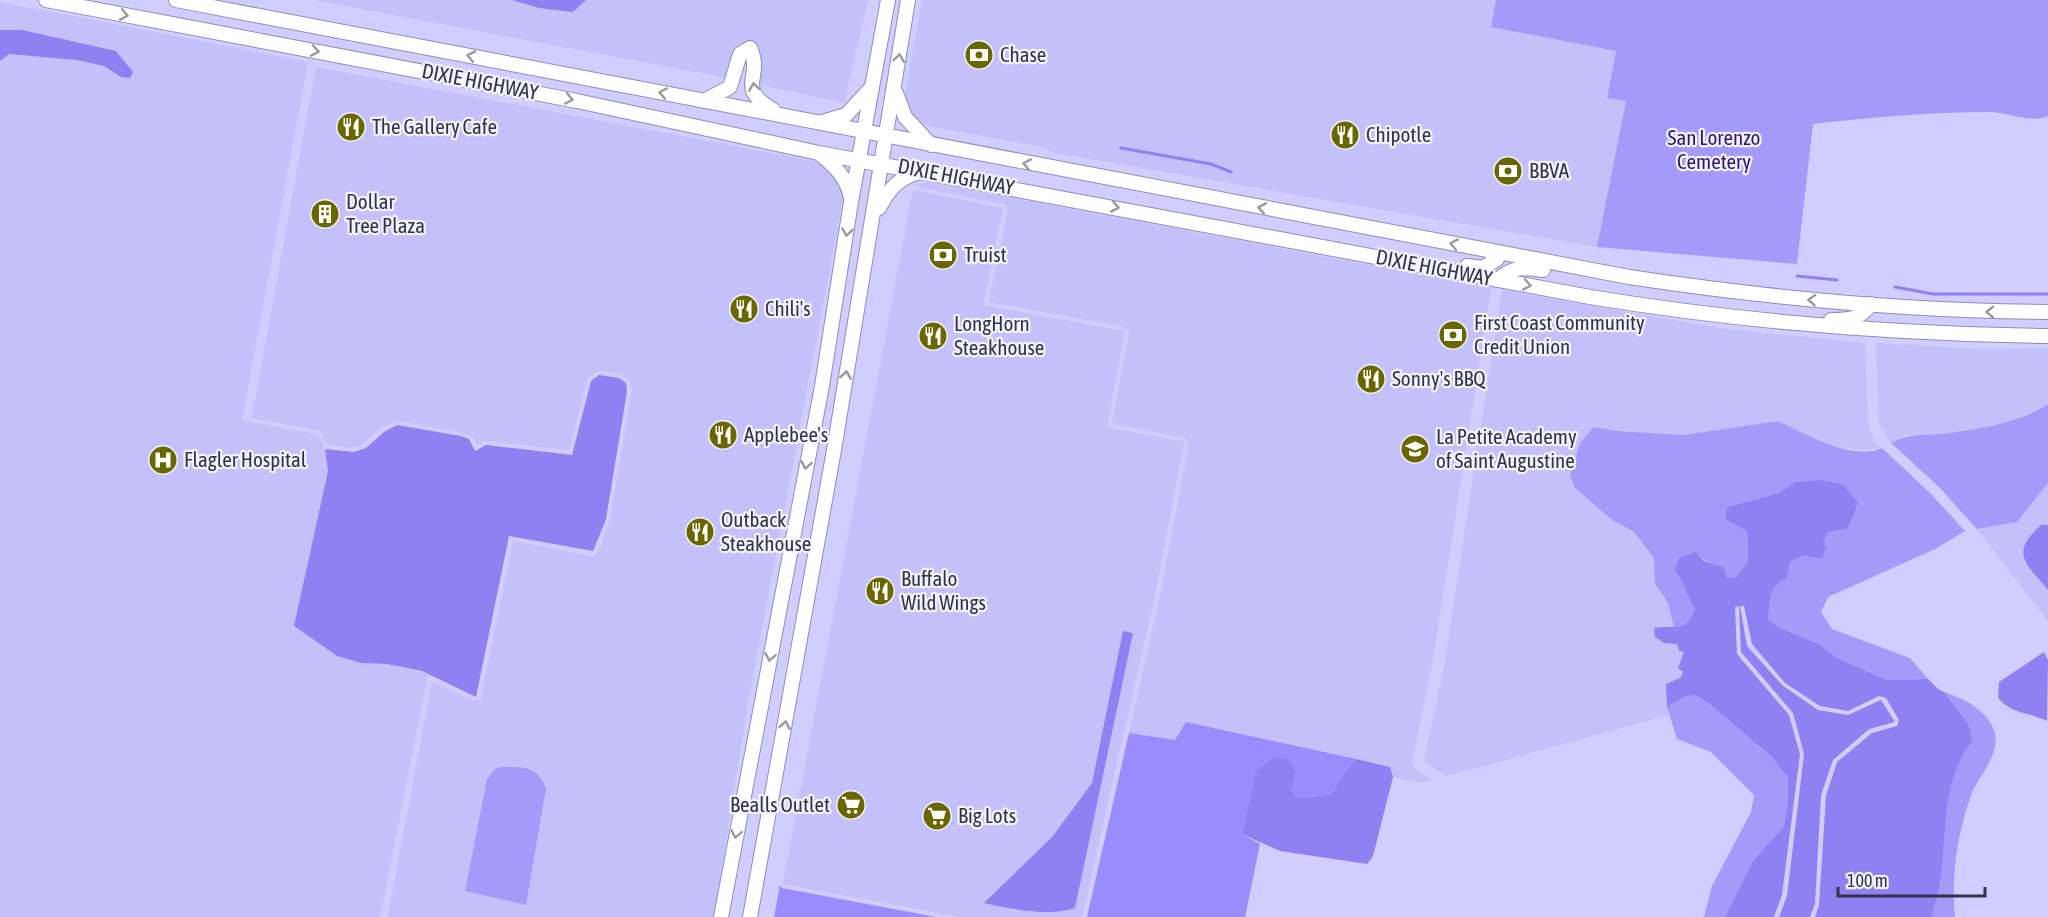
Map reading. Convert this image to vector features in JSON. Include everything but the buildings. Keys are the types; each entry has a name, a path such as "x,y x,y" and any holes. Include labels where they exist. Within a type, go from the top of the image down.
{"main road":[{"name":"DIXIE HIGHWAY","path":"46,0 577,101 819,153 926,171 1562,292 1697,314 1871,330 2048,336"},
{"name":"DIXIE HIGHWAY","path":"176,0 780,114 864,133 1655,281 1763,295 1928,310 2048,312"},
{"path":"721,917 822,386 851,201 888,0"},
{"path":"750,917 834,450 908,0"},
{"path":"704,101 730,87 740,54 750,48 756,60 751,83 753,94 758,101 780,114"},
{"path":"896,81 899,105 905,117 931,145"},
{"path":"815,123 846,115 872,87"},
{"path":"819,153 835,166 845,179 851,201"},
{"path":"872,221 892,186 902,178 926,171"},
{"path":"1304,243 1320,238 1483,268 1497,259"},
{"path":"1476,249 1497,259 1500,268 1498,280"},
{"path":"1498,280 1511,270 1525,267 1622,282 1655,281"},
{"path":"1562,292 1575,288 1735,311 1830,320 1853,319 1864,313 1871,304"},
{"path":"822,386 828,387 834,395 830,426 834,450"}],"shaded area":[{"path":"314,0 868,0 844,103 757,84 761,58 752,41 748,43 728,78"},
{"path":"512,0 586,0 573,12 539,8"},
{"path":"922,0 1496,0 1491,27 1616,51 1607,97 1626,101 1597,247 1056,153 1038,146 921,123 909,113 904,100"},
{"name":"Flagler Hospital","path":"0,2 308,62 242,420 319,435 325,449 328,471 294,627 337,656 361,663 387,664 428,674 380,917 0,917"},
{"path":"0,30 22,30 116,51 133,72 130,78 121,77 104,66 77,60 9,54 0,61"},
{"path":"316,67 823,163 831,169 844,194 748,702 714,917 388,917 432,681 474,701 481,698 513,541 592,556 598,553 610,520 632,390 629,380 621,374 599,371 588,377 569,450 486,441 477,445 473,438 463,433 398,421 381,428 363,444 354,448 328,445 320,431 252,418","holes":["546,789 526,905 465,891 476,837"]},
{"path":"927,182 1491,288 1433,659 1412,762 1414,768 1433,780 1421,783 1393,777 1390,767 1187,722 1175,740 1129,733 1160,596 1189,443 1185,438 1112,424 1129,332 1125,327 989,302 1008,209 1004,204 915,186"},
{"path":"913,190 1003,208 983,305 1125,331 1107,427 1184,442 1155,595 1082,917 959,917 783,884"},
{"path":"1502,290 1717,328 1865,343 1868,424 1874,441 1882,448 1859,450 1822,443 1778,421 1684,435 1617,431 1594,427 1575,461 1572,475 1611,519 1634,532 1654,558 1655,584 1668,603 1674,624 1674,627 1663,627 1655,636 1664,643 1677,643 1684,652 1680,678 1666,684 1669,715 1447,776 1424,762 1445,661"},
{"path":"1876,343 1981,349 2048,348 2048,404 2002,425 1949,433 1906,435 1891,443 1879,423"},
{"path":"599,375 619,378 626,383 627,391 606,519 593,551 509,536 476,697 422,671 387,664 361,663 337,656 294,626 328,471 325,449 354,452 366,448 384,432 397,425 461,436 469,439 475,451 486,445 572,455 591,381"},
{"path":"1821,480 1844,485 1858,503 1848,528 1828,532 1823,543 1826,548 1822,559 1804,555 1791,561 1786,579 1773,590 1768,619 1780,628 1819,644 1835,657 1887,680 1928,679 1944,692 1968,723 1972,741 1960,761 1952,782 1938,895 1931,917 1815,917 1819,905 1826,796 1837,762 1872,733 1897,726 1899,720 1886,698 1879,696 1848,711 1820,706 1785,683 1752,644 1744,606 1740,606 1747,646 1782,685 1818,710 1848,715 1881,700 1895,722 1869,729 1833,760 1821,795 1815,904 1810,917 1779,917 1787,896 1804,754 1793,713 1741,652 1739,606 1735,607 1737,654 1789,715 1800,754 1782,895 1774,917 1725,917 1753,861 1784,826 1788,800 1788,778 1773,758 1711,705 1695,695 1684,697 1667,707 1666,684 1680,678 1683,672 1678,668 1684,652 1679,651 1677,644 1664,643 1655,637 1654,628 1679,627 1687,622 1695,609 1675,571 1679,558 1696,552 1702,560 1723,567 1727,577 1736,578 1748,561 1747,531 1725,519 1727,507 1779,493 1795,482"},
{"path":"2048,483 2048,525 2041,526 2023,559 2048,590 2048,621 1977,529 2017,522"},
{"path":"2041,525 2048,525 2048,590 2028,565 2023,551 2031,535"},
{"path":"1123,631 1133,633 1075,908 1043,912 984,903 1053,836 1092,783"},
{"path":"2044,652 2048,660 2047,721 2014,710 1998,698 1999,682"},
{"path":"1186,722 1356,759 1343,774 1331,794 1305,798 1296,796 1292,791 1296,772 1255,773 1242,834 1260,844 1245,917 1087,917 1129,733 1175,740"},
{"path":"1273,757 1287,759 1296,772 1292,791 1296,796 1305,798 1331,794 1343,774 1356,759 1390,767 1393,777 1373,856 1367,864 1280,851 1242,834 1255,773"},
{"path":"780,885 782,888 936,917 774,917"}],"green space":[{"name":"San Lorenzo Cemetery","path":"1496,0 2048,0 2048,116 2035,119 1996,112 1945,113 1813,124 1797,264 1597,247 1626,101 1607,98 1616,51 1491,27"},
{"path":"2048,404 2048,483 2017,522 1977,529 1939,487 1891,443 1913,436 1950,433 2001,424 2025,416"},
{"path":"1778,421 1815,439 1843,449 1871,451 1882,448 1931,494 1965,531 1935,549 1828,597 1821,612 1832,629 1910,658 1928,679 1887,680 1835,657 1819,644 1780,628 1768,619 1773,590 1786,579 1791,561 1823,543 1828,532 1795,482 1779,493 1727,507 1725,519 1747,531 1748,561 1736,578 1727,577 1722,567 1702,559 1675,571 1695,609 1685,625 1674,627 1668,603 1655,584 1654,558 1634,532 1611,519 1575,488 1570,475 1580,443 1594,427 1617,431 1684,435"},
{"path":"1944,692 1968,702 1982,712 1992,726 1996,742 1991,759 1970,798 1962,827 1956,857 1955,917 1931,917 1938,895 1947,804 1952,782 1959,761 1971,741 1968,723"},
{"path":"1695,695 1711,705 1773,758 1788,778 1788,800 1784,826 1753,861 1725,917 1704,917 1712,886 1751,812 1754,795 1711,752 1677,739 1667,707 1684,697"},
{"path":"501,767 529,769 539,776 546,789 526,905 465,891 487,779 495,769"}],"waterway":[{"path":"1121,148 1211,164 1231,172"},
{"path":"1797,276 1837,280"},
{"path":"1895,287 1933,294 2048,294"}],"place":[{"name":"Chase","path":"979,55"},
{"name":"The Gallery Cafe","path":"351,127"},
{"name":"Chipotle","path":"1345,135"},
{"name":"BBVA","path":"1508,171"},
{"name":"Dollar Tree Plaza","path":"325,214"},
{"name":"Truist","path":"943,255"},
{"name":"Chili's","path":"744,309"},
{"name":"First Coast Community Credit Union","path":"1453,335"},
{"name":"LongHorn Steakhouse","path":"933,336"},
{"name":"Sonny's BBQ","path":"1371,379"},
{"name":"Applebee's","path":"723,435"},
{"name":"La Petite Academy of Saint Augustine","path":"1415,449"},
{"name":"Flagler Hospital","path":"163,460"},
{"name":"Outback Steakhouse","path":"700,532"},
{"name":"Buffalo Wild Wings","path":"880,591"},
{"name":"Bealls Outlet","path":"851,805"},
{"name":"Big Lots","path":"937,816"}]}
